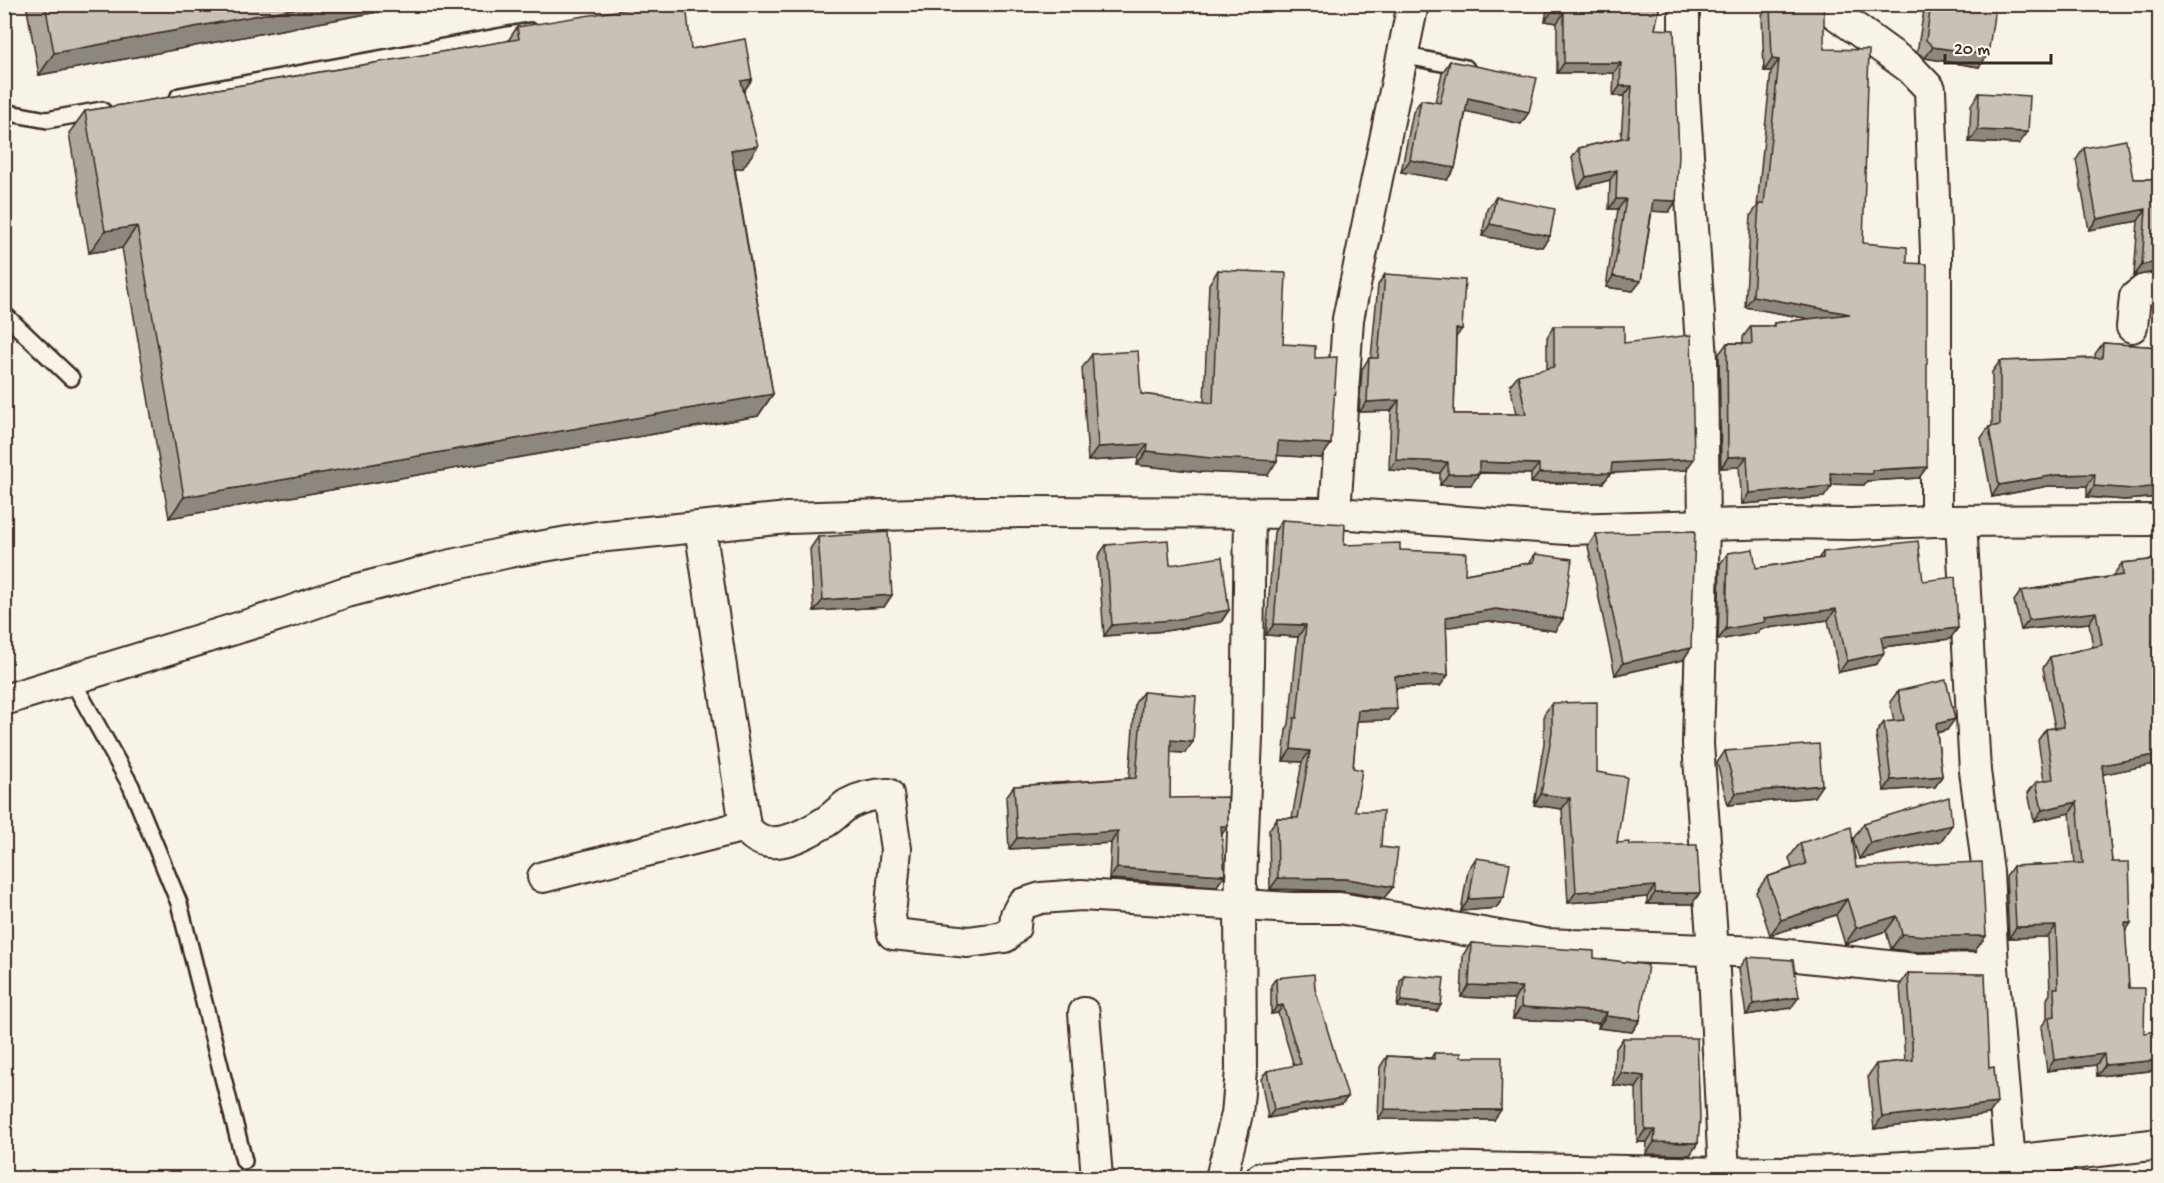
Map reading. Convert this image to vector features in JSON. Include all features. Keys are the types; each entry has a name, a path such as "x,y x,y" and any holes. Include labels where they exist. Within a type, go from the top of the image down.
{"street":[{"path":"1335,513 1347,319 1413,4"},
{"path":"1684,4 1684,96 1702,359 1704,526 1698,744 1713,951 1724,1173"},
{"path":"1822,4 1910,68 1930,89 1948,521 1988,872 1993,968 2012,1170"},
{"path":"2132,327 2135,297 2144,291 2160,288"},
{"path":"4,700 342,593 442,567 509,552 586,539 700,526 873,514 1136,511 1335,513 1567,529 1948,521 2160,520"},
{"path":"1221,1179 1237,1114 1241,1070 1240,904 1247,737 1250,513"},
{"path":"700,526 741,814 745,826 751,836 764,843 776,844 822,824 848,804 873,794 888,794 896,849 890,916 893,934 968,942 1005,937 1015,927 1016,915 1022,904 1041,898 1081,896 1292,908 1340,908 1544,944 1761,952 1915,969 1993,968"},
{"path":"543,877 745,826"},
{"path":"1084,1013 1097,1179"},
{"path":"1262,1179 1426,1173 1784,1175 2012,1170 2160,1144"}],"lane":[{"path":"164,99 550,28"},
{"path":"1402,55 1479,70"},
{"path":"4,112 47,120 117,107"},
{"path":"4,314 71,378"},
{"path":"72,680 131,786 178,903 244,1161"}],"building":[{"path":"45,4 319,4 54,53"},
{"path":"658,4 686,4 691,49 745,39 752,79 741,81 758,146 731,150 773,394 184,497 137,226 105,231 85,111 519,39 517,27"},
{"path":"1554,4 1660,4 1655,29 1674,30 1679,155 1676,201 1653,200 1641,281 1613,276 1626,199 1616,199 1617,170 1586,177 1579,148 1628,137 1632,86 1620,86 1621,63 1564,63 1564,13 1552,11"},
{"path":"1770,4 1818,4 1824,10 1824,49 1869,50 1863,243 1907,247 1907,263 1927,264 1927,467 1872,470 1872,474 1830,473 1832,486 1749,493 1747,456 1728,457 1727,343 1752,344 1751,326 1774,326 1774,323 1850,314 1753,296 1759,204 1764,204 1779,60 1772,59"},
{"path":"1931,4 1971,4 1995,8 1988,55 1933,47 1926,40"},
{"path":"1450,61 1537,78 1529,112 1468,98 1455,168 1410,160 1421,100 1440,103"},
{"path":"1979,93 2030,96 2028,132 1978,130"},
{"path":"2126,140 2133,179 2160,179 2160,261 2142,265 2146,209 2097,219 2084,148"},
{"path":"1496,197 1555,209 1550,236 1490,224"},
{"path":"1218,270 1286,273 1283,344 1315,346 1315,358 1337,357 1331,444 1278,441 1277,461 1211,458 1147,451 1148,444 1098,447 1092,354 1138,351 1141,394 1213,403"},
{"path":"1385,274 1465,280 1462,329 1456,329 1454,414 1526,414 1518,375 1554,367 1554,326 1624,326 1624,343 1691,335 1694,459 1612,463 1611,473 1539,473 1539,464 1479,462 1479,474 1448,474 1448,462 1396,460 1399,400 1367,402 1369,358 1378,358"},
{"path":"2103,343 2160,347 2160,486 2133,489 2094,486 2095,474 2056,475 1999,485 1989,427 2000,425 2000,361 2102,358"},
{"path":"1282,520 1345,524 1344,545 1400,543 1400,550 1466,553 1465,574 1534,562 1535,554 1572,559 1563,619 1496,609 1446,617 1448,675 1395,676 1397,709 1358,710 1353,768 1362,770 1355,811 1383,811 1381,847 1398,849 1393,887 1348,879 1278,878 1277,818 1298,818 1310,751 1291,749 1294,718 1297,718 1306,625 1274,624"},
{"path":"1695,531 1691,648 1623,663 1596,534"},
{"path":"888,532 892,595 823,600 818,537"},
{"path":"1168,540 1170,565 1222,557 1229,610 1173,620 1112,625 1106,545"},
{"path":"1918,541 1923,581 1955,577 1958,628 1881,637 1884,653 1847,661 1836,609 1764,618 1765,622 1726,629 1728,553 1753,549 1756,568 1823,558 1823,552"},
{"path":"2160,559 2160,754 2102,765 2112,862 2129,862 2131,923 2125,923 2129,988 2145,988 2144,1033 2160,1031 2160,1060 2105,1065 2104,1054 2054,1060 2049,1017 2055,1016 2054,988 2058,988 2056,926 2016,927 2013,866 2083,863 2077,802 2042,810 2036,782 2053,779 2046,729 2064,727 2050,657 2102,645 2096,612 2029,620 2021,591 2123,575 2122,563"},
{"path":"1946,680 1955,719 1936,724 1942,776 1891,780 1884,722 1904,720 1898,691"},
{"path":"1143,692 1196,696 1193,742 1171,740 1170,798 1228,797 1228,826 1221,826 1225,875 1117,868 1118,831 1017,838 1014,786 1136,778"},
{"path":"1597,702 1597,772 1627,777 1617,843 1697,845 1700,893 1655,893 1655,886 1576,892 1570,798 1541,794 1552,732 1552,703"},
{"path":"1819,744 1822,785 1736,793 1725,751"},
{"path":"1949,797 1952,825 1870,843 1864,823"},
{"path":"1851,827 1856,867 1982,862 1986,936 1902,934 1897,916 1856,928 1847,899 1781,920 1767,877 1806,864 1800,843"},
{"path":"1476,858 1510,863 1504,897 1469,899"},
{"path":"1471,943 1594,951 1594,958 1648,965 1640,1020 1606,1016 1607,1012 1521,1007 1522,987 1469,985"},
{"path":"1747,957 1793,960 1799,997 1754,1004"},
{"path":"1908,973 1985,974 1989,1068 1994,1067 1997,1103 1882,1117 1876,1064 1913,1060"},
{"path":"1314,974 1315,989 1348,1097 1274,1110 1267,1071 1301,1064 1283,1005 1277,1006 1276,978"},
{"path":"1404,975 1444,978 1441,1005 1401,1001"},
{"path":"1623,1038 1697,1038 1700,1118 1698,1143 1654,1142 1655,1130 1645,1130 1644,1076 1621,1073"},
{"path":"1434,1053 1461,1053 1461,1057 1502,1057 1501,1110 1385,1109 1387,1056 1434,1059"},
{"path":"1652,1177 1695,1178 1695,1179 1651,1179"}]}
